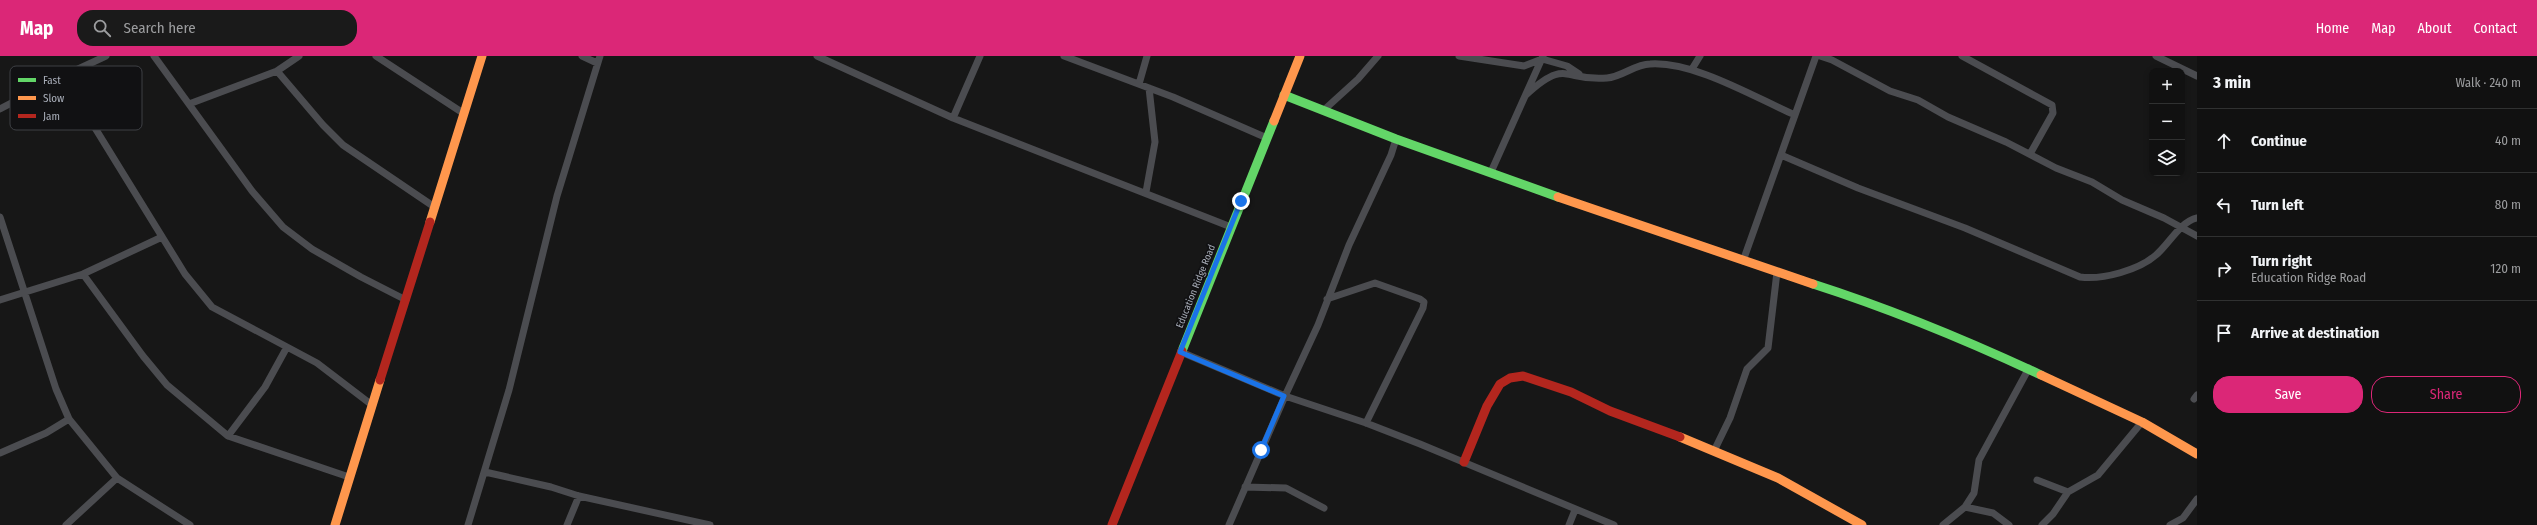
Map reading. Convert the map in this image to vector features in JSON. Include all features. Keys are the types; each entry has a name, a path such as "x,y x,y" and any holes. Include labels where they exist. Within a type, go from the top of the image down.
{"street":[{"path":"84,66 106,56"},
{"path":"154,56 252,191 283,227 318,252 406,300"},
{"path":"189,104 277,71 299,56"},
{"path":"376,56 463,113"},
{"path":"335,525 406,300 433,206 482,56"},
{"path":"468,525 509,390 557,196 598,60 582,56"},
{"path":"817,56 953,118 1146,192 1231,227"},
{"path":"953,118 980,56"},
{"path":"1064,56 1149,88 1267,138"},
{"path":"1139,84 1147,56"},
{"name":"Education Ridge Road","path":"1112,525 1180,352 1300,56"},
{"path":"1324,109 1358,79 1378,56"},
{"path":"1459,56 1524,66 1543,58 1567,66 1580,75"},
{"path":"1692,69 1700,56"},
{"path":"1743,261 1816,56"},
{"path":"1820,56 1832,60 1890,91 1918,100 1948,117 2092,182 2122,200 2182,227 2197,236"},
{"path":"1962,56 2052,105 2053,113 2030,154"},
{"path":"2156,56 2197,76"},
{"path":"1491,172 1543,58"},
{"path":"1526,94 1550,75 1568,73 1609,78 1648,64 1662,64 1692,69 1795,115"},
{"path":"277,71 323,125 343,145 433,206"},
{"path":"1146,192 1155,142 1149,88"},
{"path":"1284,95 1324,109 1396,139 1743,261 1868,302 1969,341 2142,422 2197,454"},
{"path":"0,109 10,104"},
{"path":"96,130 185,274 212,307 317,363 372,405"},
{"path":"1228,525 1284,396 1303,361 1327,299 1396,139"},
{"path":"1781,155 1858,188 1965,228 2080,277 2098,277 2144,263 2156,255 2182,227 2197,218"},
{"path":"0,217 56,389 69,419 117,478 190,525"},
{"path":"0,300 83,274 162,237"},
{"path":"1714,451 1730,418 1747,369 1768,348 1777,272"},
{"path":"83,274 143,356 167,385 228,436 349,477"},
{"path":"1327,299 1375,283 1420,298 1424,302 1366,423"},
{"path":"228,436 265,387 287,347"},
{"path":"1180,352 1284,396 1366,423 1464,462 1575,510 1614,525"},
{"path":"1943,525 1964,507 1974,493 1979,460 2029,368"},
{"path":"1464,462 1488,406 1500,384 1510,378 1523,376 1571,392 1610,411 1714,451 1778,478 1862,525"},
{"path":"0,453 46,433 69,419"},
{"path":"2042,525 2053,514 2068,492 2098,475 2142,422"},
{"path":"485,472 551,487 579,496 710,525"},
{"path":"66,525 117,478"},
{"path":"2037,480 2068,492"},
{"path":"1245,487 1286,488 1324,508"},
{"path":"567,525 579,496"},
{"path":"2170,525 2183,518 2197,499"},
{"path":"1964,507 1993,513 2009,525"},
{"path":"1570,525 1575,510"}],"traffic: fast":[{"path":"1284,95 1396,139 1558,197"},
{"path":"1182,351 1274,121"},
{"path":"1813,284 1928,326 2041,375"}],"traffic: slow":[{"path":"430,222 482,56"},
{"path":"1274,121 1300,56"},
{"path":"1558,197 1813,284"},
{"path":"2041,375 2142,422 2197,454"},
{"path":"335,525 380,380"},
{"path":"1680,437 1778,478 1862,525"}],"traffic: jam":[{"path":"380,380 430,222"},
{"path":"1112,525 1182,351"},
{"path":"1464,462 1487,406 1500,384 1510,378 1523,376 1571,392 1610,411 1680,437"}],"route":[{"path":"1241,201 1180,352 1284,396 1261,450"}]}
